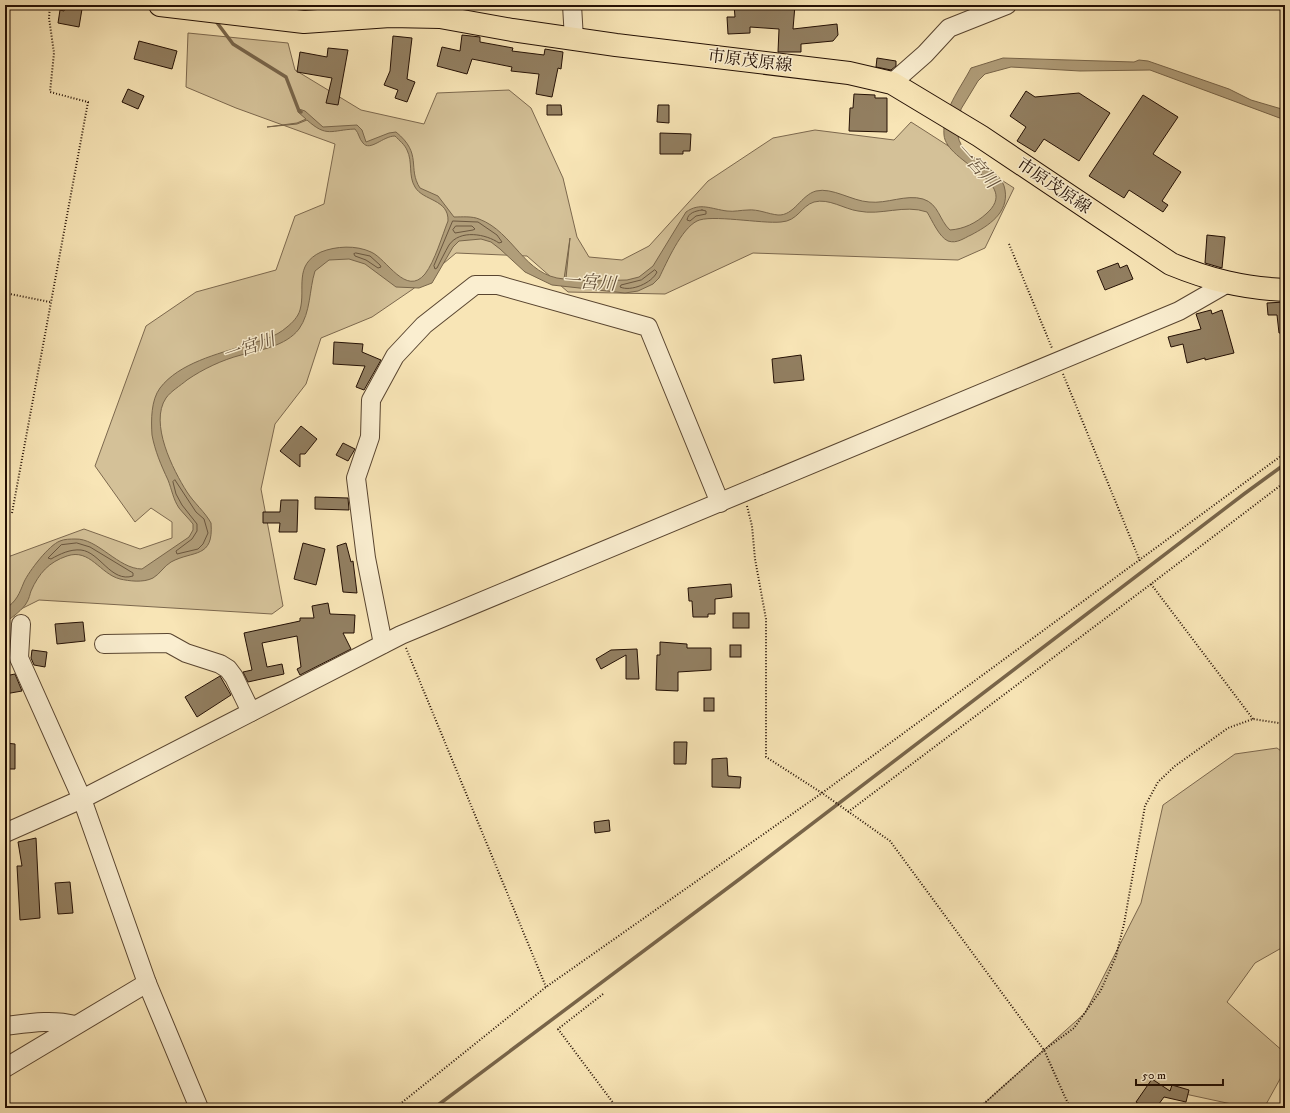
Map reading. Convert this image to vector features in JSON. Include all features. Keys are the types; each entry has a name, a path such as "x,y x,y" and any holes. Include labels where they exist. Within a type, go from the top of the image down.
{"main road":[{"name":"市原茂原線","path":"160,5 198,8 304,22 414,15 440,17 574,39 849,73 895,85 980,136 1171,264 1226,284 1285,290"}],"street":[{"path":"572,5 574,39"},
{"path":"895,85 949,28 1007,5"},
{"path":"5,833 82,799 401,635 1179,311 1226,284"},
{"path":"383,644 366,558 356,478 370,437 371,400 395,356 424,325 475,285 505,286 648,327 720,503"},
{"path":"5,637 20,624 19,658 82,799 147,983 199,1108"},
{"path":"104,644 168,643 186,653 220,664 228,669 234,677 251,712"},
{"path":"5,1068 147,983"},
{"path":"5,1026 62,1022 76,1026"}],"path":[{"path":"12,513 31,420 50,302 88,102 50,92 54,53 49,18 50,5"},
{"path":"1009,244 1140,561"},
{"path":"5,294 50,302"},
{"path":"395,1108 546,987 822,793 1140,561 1285,453"},
{"path":"848,812 1285,482"},
{"path":"743,493 752,526 755,559 766,619 766,757 822,793 890,841 1044,1050 1070,1108"},
{"path":"1151,584 1253,719"},
{"path":"401,635 546,987"},
{"path":"979,1108 1044,1050 1074,1028 1101,990 1116,956 1124,924 1144,806 1158,782 1175,766 1228,728 1253,719 1285,724"},
{"path":"603,994 558,1029 616,1108"}],"shaded area":[{"path":"188,33 288,43 295,70 361,110 424,124 437,93 509,90 531,108 563,178 577,237 589,257 622,260 649,246 708,181 773,138 815,130 894,140 911,122 1014,188 985,248 958,260 753,253 665,294 568,292 527,256 456,253 413,289 372,317 321,338 306,384 275,424 261,489 283,606 272,614 39,600 5,617 5,558 84,529 140,549 172,538 172,522 151,508 135,522 95,466 146,326 196,292 276,270 295,216 324,204 335,144 236,108 186,87"},
{"path":"1277,748 1285,754 1285,946 1255,963 1227,1002 1285,1053 1285,1070 1264,1108 1250,1108 1162,1089 1151,1108 979,1108 1085,1013 1141,903 1163,805 1235,754"}],"water":[{"name":"一宮川","path":"1003,58 1134,62 1139,60 1148,61 1229,89 1251,100 1285,110 1285,120 1150,70 1080,71 1011,67 985,74 978,81 961,109 960,116 958,118 958,136 961,144 974,158 997,175 1005,190 1005,198 1004,205 996,218 978,231 957,241 951,242 945,239 927,212 901,209 867,212 853,210 825,201 820,201 810,204 792,219 781,222 713,218 697,221 685,231 680,238 659,278 653,284 638,291 625,293 552,285 525,272 491,242 481,239 459,241 453,247 432,283 419,288 396,287 365,264 349,259 329,260 315,271 306,315 299,329 294,335 280,343 227,359 200,372 170,393 161,408 161,433 175,472 187,492 211,523 211,535 209,543 205,548 200,552 171,562 153,578 141,581 124,580 113,576 89,558 75,554 61,558 45,569 37,579 25,605 5,623 5,609 17,597 35,565 50,548 60,541 75,539 92,543 125,564 133,568 142,569 189,537 193,530 193,524 175,501 153,441 153,404 157,393 168,379 188,366 211,356 268,338 283,330 293,322 300,310 302,278 304,271 312,257 333,248 353,247 371,252 404,279 411,281 418,280 429,269 448,221 447,214 440,204 419,192 415,187 412,178 409,155 403,144 395,136 386,138 369,146 363,143 355,129 330,132 314,126 307,120 297,124 267,127 297,123 306,119 298,112 299,109 305,111 323,127 357,125 362,130 366,142 389,133 396,132 404,140 412,154 416,181 420,188 438,196 454,217 476,218 491,225 501,233 529,262 550,276 564,279 570,238 566,278 587,281 627,280 639,277 653,266 686,212 696,207 730,211 752,210 778,215 789,212 811,193 822,190 835,192 869,202 883,202 903,198 923,199 928,201 936,208 946,226 950,230 965,227 974,223 986,214 995,203 995,192 989,182 980,173 957,155 948,145 944,135 944,126 953,100 971,68"}],"building":[{"path":"734,5 795,5 793,29 837,24 838,35 833,41 801,44 801,52 778,52 779,29 750,27 750,33 728,34 727,17 735,17"},
{"path":"65,7 82,9 79,27 58,23 60,10 64,11"},
{"path":"462,35 480,37 480,42 513,48 512,51 544,55 545,49 563,52 561,69 558,68 552,97 536,94 539,74 511,71 512,67 472,59 467,74 437,66 442,47 460,51"},
{"path":"393,36 412,38 407,79 415,82 407,102 395,98 398,90 384,85 390,71"},
{"path":"139,41 177,51 172,69 134,59"},
{"path":"328,48 348,50 338,105 326,103 332,78 297,72 300,52 327,57"},
{"path":"877,58 896,61 896,66 891,70 876,67"},
{"path":"128,89 144,96 138,109 122,102"},
{"path":"1026,91 1035,97 1079,93 1110,113 1079,161 1044,139 1035,152 1017,141 1026,127 1010,116"},
{"path":"854,94 875,95 875,98 887,98 887,132 849,131 850,108 853,108"},
{"path":"1143,95 1178,117 1153,154 1181,172 1162,201 1168,205 1163,212 1129,190 1124,198 1089,176"},
{"path":"547,105 561,105 562,115 547,115"},
{"path":"658,105 669,105 669,123 657,122"},
{"path":"660,133 691,134 690,151 683,151 683,154 660,154"},
{"path":"1207,235 1225,237 1222,268 1205,263"},
{"path":"1118,263 1120,268 1127,265 1133,279 1105,290 1097,271"},
{"path":"1285,302 1285,333 1279,333 1277,315 1268,315 1267,303"},
{"path":"1211,310 1212,314 1222,310 1234,353 1187,363 1183,344 1171,347 1168,337 1201,329 1196,314"},
{"path":"334,342 363,344 362,352 381,360 364,390 356,387 365,366 333,364"},
{"path":"801,355 804,380 774,383 772,359"},
{"path":"301,426 317,439 305,454 300,454 300,467 280,451"},
{"path":"343,443 355,449 348,461 336,455"},
{"path":"315,497 348,498 349,510 315,509"},
{"path":"281,500 298,500 297,532 279,532 280,523 263,523 263,512 280,512"},
{"path":"303,543 325,549 316,585 294,579"},
{"path":"346,543 351,562 353,561 357,593 343,592 337,546"},
{"path":"731,584 732,597 715,599 715,614 708,614 708,617 693,617 692,601 689,601 688,588"},
{"path":"328,603 330,614 355,615 354,633 343,633 351,649 300,675 297,669 301,667 297,636 262,643 267,667 282,664 284,674 248,682 243,672 252,670 244,633 300,621 300,618 314,618 312,606"},
{"path":"733,613 749,613 749,628 733,628"},
{"path":"83,622 85,641 57,644 55,624"},
{"path":"660,642 687,644 687,648 711,648 711,670 678,672 678,691 656,690 657,655 660,655"},
{"path":"730,645 741,645 741,657 730,657"},
{"path":"637,649 639,679 626,679 626,655 601,669 596,659 611,650"},
{"path":"32,650 47,652 45,667 34,665 31,658"},
{"path":"15,674 22,691 5,694 5,676"},
{"path":"220,676 231,695 197,717 185,697"},
{"path":"704,698 714,698 714,711 704,711"},
{"path":"674,742 687,742 686,764 674,764"},
{"path":"5,743 15,744 15,769 5,769"},
{"path":"727,758 728,776 741,777 740,788 712,787 712,759"},
{"path":"609,820 610,831 595,833 594,822"},
{"path":"36,838 40,918 20,920 17,866 22,866 18,842"},
{"path":"70,882 73,913 58,914 55,883"},
{"path":"1152,1079 1170,1091 1172,1085 1189,1090 1186,1102 1164,1097 1156,1108 1145,1108 1136,1102"}],"waterway":[{"path":"215,20 233,44 286,77 299,111 301,112"},
{"path":"434,1108 741,878 1285,464"}]}
